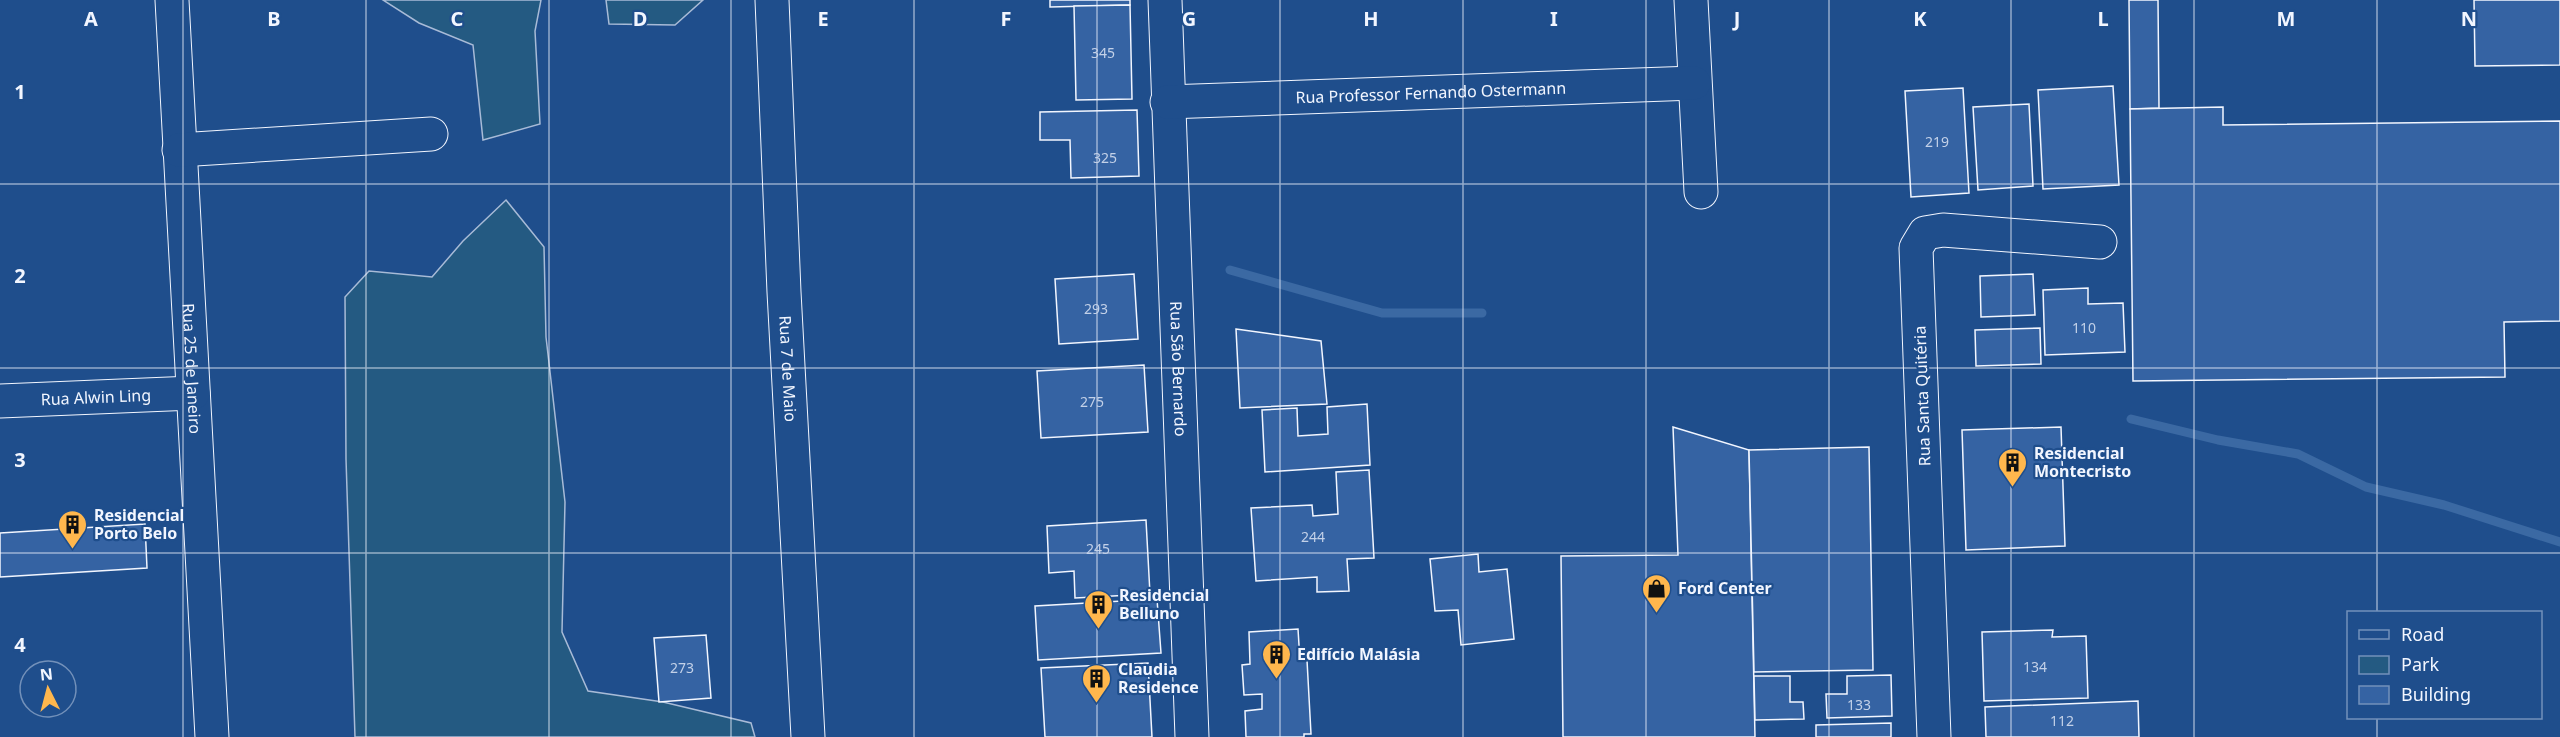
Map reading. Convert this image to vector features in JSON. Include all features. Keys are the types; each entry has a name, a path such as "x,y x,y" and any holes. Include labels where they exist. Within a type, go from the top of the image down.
{"street":[{"name":"Rua 25 de Janeiro","path":"172,0 212,737"},
{"name":"Rua 7 de Maio","path":"772,0 784,292 808,737"},
{"name":"Rua São Bernardo","path":"1165,0 1192,737"},
{"path":"1691,0 1701,192"},
{"name":"Rua Professor Fernando Ostermann","path":"1167,102 1694,83"},
{"path":"179,150 431,134"},
{"name":"Rua Santa Quitéria","path":"1935,737 1916,248 1925,233 1943,230 2100,242"},
{"name":"Rua Alwin Ling","path":"0,401 193,393"}],"green space":[{"path":"383,0 541,0 535,31 540,124 483,140 473,45 419,23"},
{"path":"606,0 703,0 675,25 609,24"},
{"path":"506,200 544,247 546,337 565,502 562,632 588,691 663,702 751,723 755,737 355,737 346,459 345,297 369,271 432,277 463,241"}],"building":[{"path":"1050,0 1130,0 1130,5 1050,7"},
{"path":"2129,0 2158,0 2159,108 2130,109"},
{"path":"2474,0 2560,0 2560,65 2475,66"},
{"path":"1130,5 1132,99 1076,100 1074,6"},
{"path":"2113,86 2119,185 2043,189 2038,90"},
{"path":"1963,88 1969,193 1911,197 1905,91"},
{"path":"2029,104 2033,186 1978,190 1973,107"},
{"path":"2223,107 2223,125 2560,121 2560,321 2504,322 2505,377 2133,381 2130,109"},
{"path":"1137,110 1139,176 1071,178 1070,140 1040,140 1040,112"},
{"path":"1134,274 1138,339 1059,344 1055,279"},
{"path":"2033,274 2035,315 1981,317 1980,276"},
{"path":"2088,288 2088,304 2123,303 2125,352 2045,355 2043,290"},
{"path":"2040,328 2041,364 1976,366 1975,330"},
{"path":"1236,329 1321,341 1327,404 1240,408"},
{"path":"1144,365 1148,432 1041,438 1037,371"},
{"path":"1367,404 1370,465 1265,472 1262,410 1297,408 1298,436 1328,434 1327,407"},
{"name":"Ford Center","path":"1673,427 1749,450 1755,737 1563,737 1561,556 1678,555"},
{"name":"Residencial Montecristo","path":"2061,427 2065,546 1966,550 1962,430"},
{"path":"1869,447 1873,670 1754,672 1749,450"},
{"path":"1369,470 1374,558 1347,559 1349,591 1317,592 1317,577 1256,581 1251,508 1312,505 1313,516 1338,514 1336,472"},
{"path":"1146,520 1150,594 1075,598 1074,571 1049,573 1047,526"},
{"name":"Residencial Porto Belo","path":"145,524 147,568 0,577 0,533"},
{"path":"1478,554 1479,572 1507,569 1514,639 1461,645 1458,610 1435,611 1430,559"},
{"name":"Residencial Belluno","path":"1157,599 1161,653 1038,660 1035,606"},
{"name":"Edifício Malásia","path":"1298,629 1300,661 1307,660 1311,734 1304,734 1304,737 1246,737 1245,711 1262,709 1262,694 1244,695 1242,665 1250,664 1249,632"},
{"path":"2053,630 2052,637 2086,636 2088,698 1984,701 1982,632"},
{"path":"706,635 711,698 659,702 654,638"},
{"name":"Claudia Residence","path":"1148,663 1152,737 1045,737 1041,668"},
{"path":"1891,675 1892,716 1827,718 1826,694 1847,694 1847,676"},
{"path":"1754,676 1790,676 1790,702 1803,702 1804,719 1755,720"},
{"path":"2138,701 2139,737 1986,737 1985,707"},
{"path":"1891,723 1891,737 1816,737 1816,725"}],"waterway":[{"path":"1230,270 1382,313 1482,313"},
{"path":"2131,419 2218,440 2298,454 2366,487 2444,505 2560,542"}],"place":[{"name":"Residencial Montecristo","path":"2013,488"},
{"name":"Residencial Porto Belo","path":"73,550"},
{"name":"Ford Center","path":"1657,614"},
{"name":"Residencial Belluno","path":"1098,630"},
{"name":"Edifício Malásia","path":"1276,680"},
{"name":"Claudia Residence","path":"1097,704"}]}
